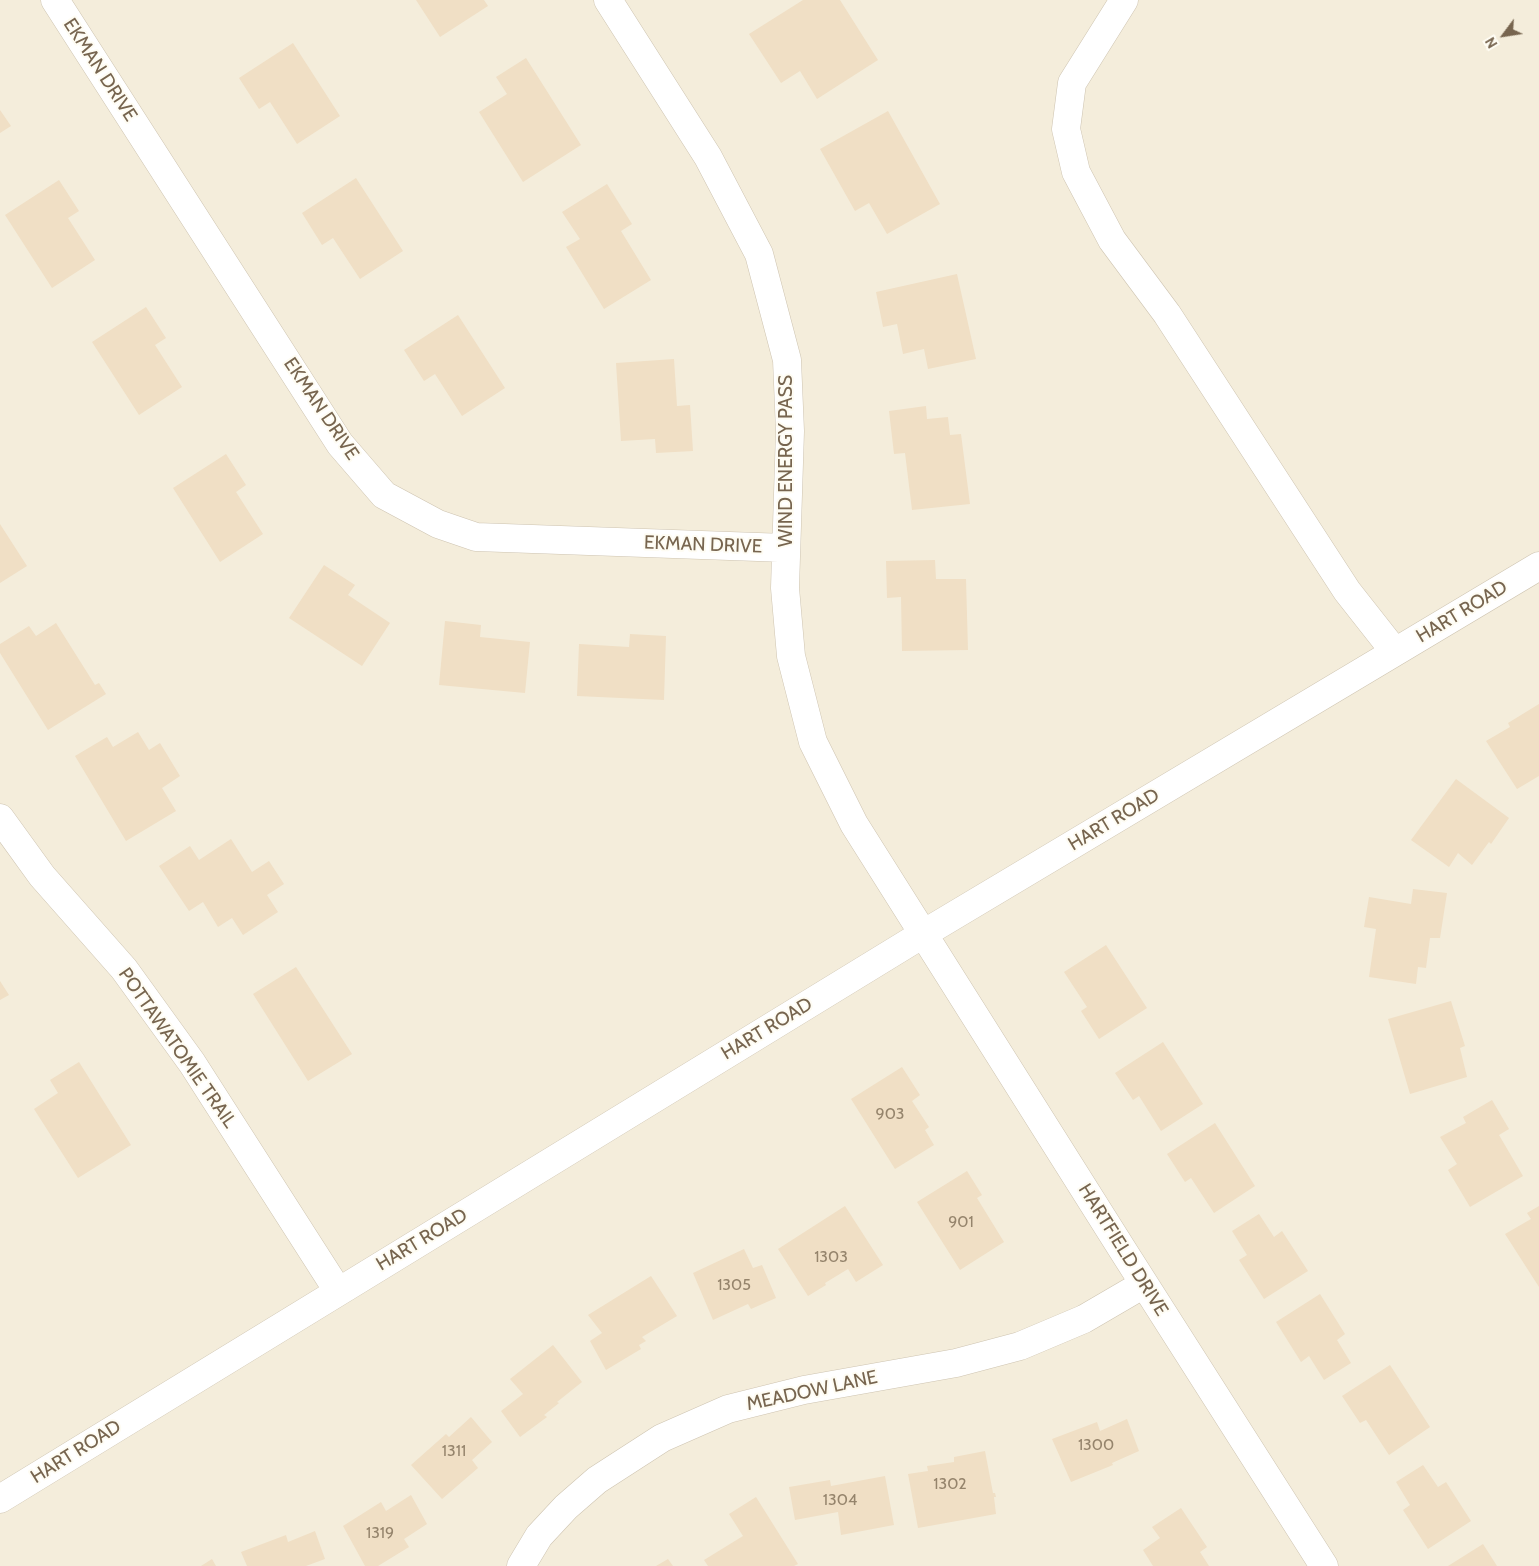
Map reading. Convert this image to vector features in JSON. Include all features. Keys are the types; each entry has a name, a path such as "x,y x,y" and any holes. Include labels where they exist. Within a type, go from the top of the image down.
{"street":[{"name":"EKMAN DRIVE","path":"55,0 340,444 384,495 438,524 476,536 786,548"},
{"name":"WIND ENERGY PASS","path":"608,0 708,156 759,254 786,360 790,431 786,588 791,656 813,742 854,824 924,934"},
{"path":"1124,0 1072,83 1066,129 1076,172 1112,240 1168,314 1347,591 1396,652"},
{"name":"HART ROAD","path":"0,1499 924,934 1539,566"},
{"name":"POTTAWATOMIE TRAIL","path":"0,818 42,876 124,969 192,1063 338,1291"},
{"name":"HARTFIELD DRIVE","path":"924,934 1324,1566"},
{"name":"MEADOW LANE","path":"521,1566 539,1536 566,1507 597,1480 662,1438 728,1409 804,1390 956,1363 1020,1346 1084,1319 1144,1284"}],"shaded area":[{"path":"0,0 1539,0 1539,1566 0,1566"}],"building":[{"path":"416,0 484,0 488,6 440,37"},
{"path":"803,0 840,0 878,60 817,99 800,71 781,83 749,34"},
{"path":"293,43 340,116 297,144 270,102 259,109 239,78"},
{"path":"526,58 581,145 523,182 479,112 507,94 496,77"},
{"path":"0,110 11,126 0,133"},
{"path":"888,111 940,204 887,234 869,203 855,211 820,149"},
{"path":"356,178 403,251 360,279 333,238 322,245 302,213"},
{"path":"59,180 79,211 68,218 95,260 52,288 5,215"},
{"path":"607,184 632,224 621,231 651,280 604,309 566,247 580,239 562,212"},
{"path":"957,274 976,359 928,369 924,349 903,354 897,324 883,327 876,292"},
{"path":"146,307 166,338 155,345 182,387 139,415 92,342"},
{"path":"458,315 505,388 462,416 435,374 424,381 404,350"},
{"path":"674,359 677,406 690,405 693,451 656,453 655,439 621,441 616,363"},
{"path":"926,406 927,419 948,417 950,435 961,434 970,504 912,510 905,453 894,454 889,411"},
{"path":"226,454 246,485 236,492 263,534 220,562 173,488"},
{"path":"0,524 27,566 0,583"},
{"path":"935,560 936,579 966,579 968,650 902,651 901,597 887,598 886,561"},
{"path":"324,565 355,585 348,595 390,623 362,666 289,618"},
{"path":"445,621 481,625 480,637 530,642 525,693 439,685"},
{"path":"56,623 95,685 99,683 106,694 48,730 0,653 0,644 29,626 36,636"},
{"path":"630,634 666,636 664,700 577,696 579,644 629,647"},
{"path":"1539,704 1539,776 1517,789 1486,741 1510,727 1508,723"},
{"path":"138,732 149,750 160,743 180,776 162,788 176,811 126,841 75,756 107,737 113,747"},
{"path":"1456,779 1509,818 1491,844 1489,842 1472,865 1458,853 1449,867 1411,840"},
{"path":"231,839 252,872 269,861 284,884 267,895 278,912 243,935 232,918 218,927 203,902 189,911 159,866 190,846 199,860"},
{"path":"1413,889 1447,893 1440,938 1430,938 1426,968 1418,967 1416,984 1369,977 1376,929 1364,927 1369,897 1411,904"},
{"path":"1106,945 1147,1008 1099,1039 1081,1011 1087,1007 1064,972"},
{"path":"296,967 352,1054 308,1081 253,994"},
{"path":"0,981 9,995 0,1000"},
{"path":"1451,1001 1465,1046 1460,1048 1467,1077 1410,1094 1388,1019"},
{"path":"1163,1042 1203,1104 1161,1131 1139,1096 1133,1100 1115,1073"},
{"path":"79,1062 131,1145 78,1178 34,1109 58,1093 50,1080"},
{"path":"902,1067 920,1095 912,1101 929,1127 925,1130 934,1145 895,1169 851,1099"},
{"path":"1492,1100 1509,1129 1499,1135 1523,1176 1470,1207 1448,1170 1457,1164 1440,1137 1466,1123 1463,1117"},
{"path":"1215,1123 1255,1186 1214,1213 1191,1178 1185,1182 1167,1154"},
{"path":"967,1171 982,1195 977,1198 1004,1242 960,1270 917,1202"},
{"path":"845,1206 883,1265 856,1282 848,1269 808,1296 778,1249"},
{"path":"1539,1206 1539,1287 1505,1234 1531,1219 1527,1213"},
{"path":"1259,1214 1274,1237 1282,1231 1308,1271 1264,1299 1239,1260 1247,1255 1232,1231"},
{"path":"744,1249 753,1268 762,1265 776,1298 751,1309 748,1304 713,1320 693,1273"},
{"path":"651,1276 677,1316 642,1337 646,1341 639,1345 641,1349 606,1370 590,1341 602,1333 588,1315"},
{"path":"1320,1294 1345,1334 1337,1340 1351,1363 1324,1380 1309,1356 1301,1362 1276,1322"},
{"path":"553,1345 582,1382 544,1415 547,1417 520,1437 501,1411 523,1394 510,1379"},
{"path":"1390,1365 1430,1427 1389,1455 1366,1420 1360,1423 1342,1396"},
{"path":"471,1417 492,1442 472,1460 478,1468 442,1499 411,1465 446,1434 449,1437"},
{"path":"1127,1419 1139,1451 1112,1463 1113,1465 1071,1482 1052,1439 1097,1422 1100,1431"},
{"path":"985,1451 993,1493 995,1493 996,1497 994,1497 996,1514 918,1528 908,1474 928,1471 927,1466 954,1462 954,1457"},
{"path":"1423,1465 1438,1487 1446,1482 1471,1521 1428,1549 1403,1510 1410,1505 1396,1482"},
{"path":"885,1476 894,1525 841,1535 838,1512 795,1520 789,1487 830,1480 831,1486"},
{"path":"411,1495 427,1524 404,1539 409,1547 378,1566 365,1566 343,1526 381,1502 386,1511"},
{"path":"756,1497 798,1564 794,1566 708,1566 704,1560 743,1536 729,1514"},
{"path":"1181,1508 1207,1547 1200,1552 1209,1566 1153,1566 1143,1550 1160,1538 1152,1527"},
{"path":"315,1531 325,1559 306,1566 247,1566 241,1552 286,1535 288,1542"},
{"path":"1483,1544 1497,1566 1448,1566"},
{"path":"212,1559 216,1566 201,1566"},
{"path":"668,1559 673,1566 656,1566"}]}
